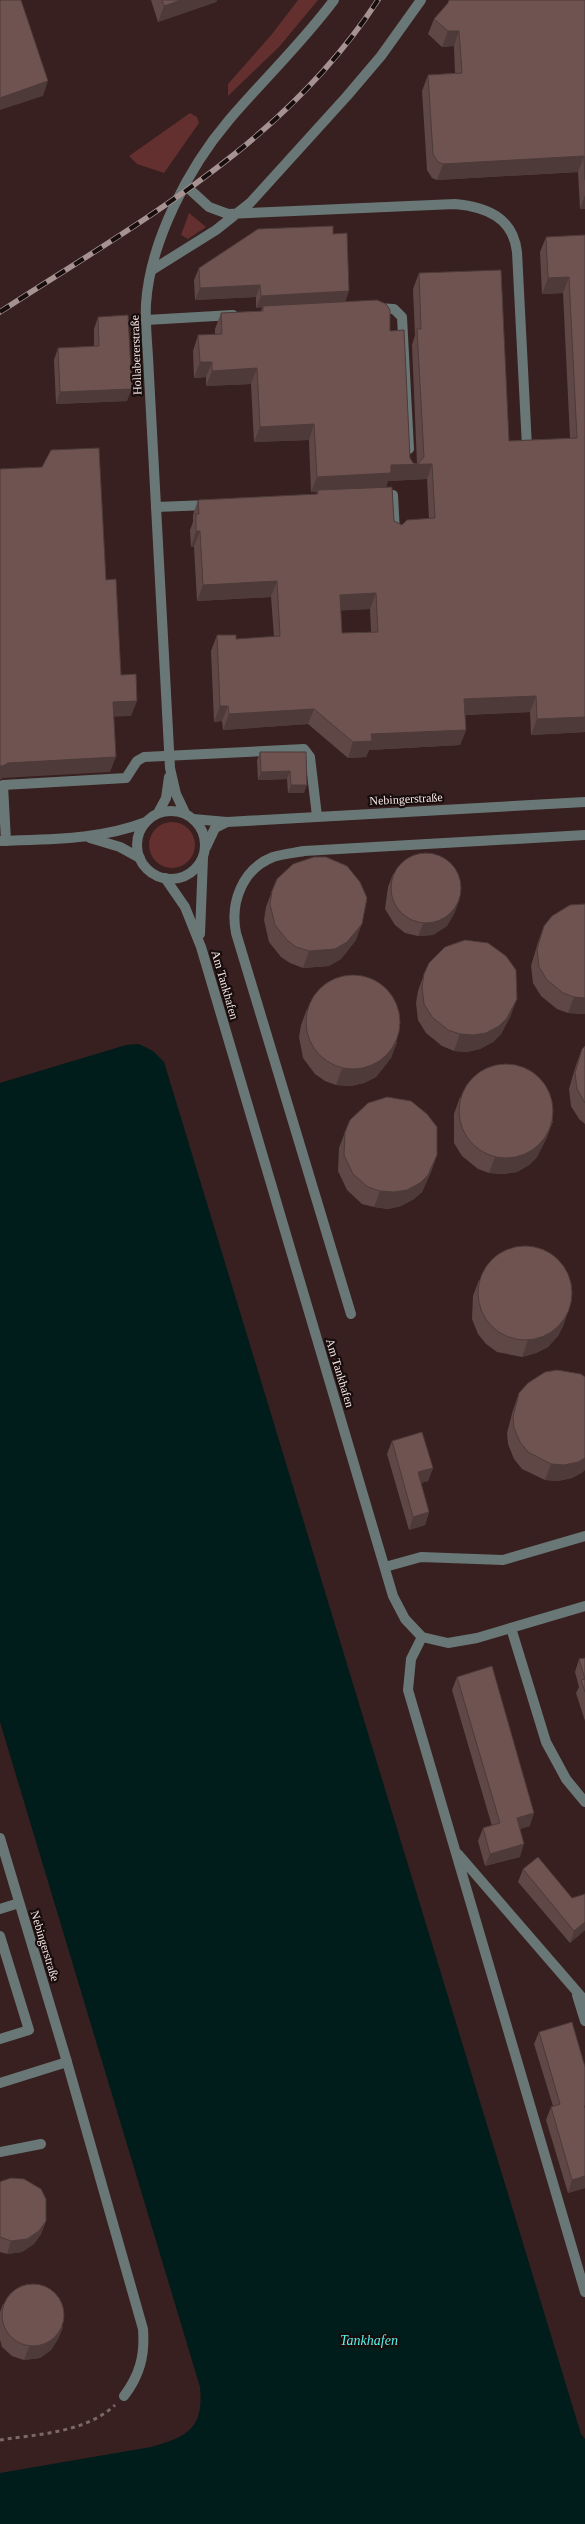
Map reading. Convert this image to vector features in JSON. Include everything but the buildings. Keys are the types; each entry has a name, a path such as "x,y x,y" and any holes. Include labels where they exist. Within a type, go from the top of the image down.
{"street":[{"name":"Hollabererstraße","path":"158,813 166,798 170,755 146,320 146,303 152,270 160,242 186,186 205,152 229,120 294,49 334,0"},
{"path":"152,270 238,214 347,96 386,49 421,0"},
{"path":"186,186 216,211 238,214 456,204 482,208 500,218 513,235 517,252 527,447"},
{"path":"368,309 391,308 397,310 402,317 410,463"},
{"path":"146,320 242,315"},
{"path":"373,496 393,495 395,534"},
{"path":"156,507 214,504"},
{"path":"206,847 203,831 189,816 174,811 158,813 146,822 113,833 87,837 3,841 3,785 126,778 137,761 144,757 304,749 310,757 317,816"},
{"name":"Hollabererstraße","path":"170,768 176,794 189,816"},
{"name":"Nebingerstraße","path":"189,816 228,822 585,802"},
{"path":"140,858 138,839 146,822"},
{"path":"87,837 114,845 140,858 152,873 165,878 185,876 196,869 203,858 215,828 228,822"},
{"path":"351,1314 236,934 233,918 241,886 255,868 273,858 304,851 585,834"},
{"name":"Am Tankhafen","path":"201,947 199,904 203,858"},
{"name":"Am Tankhafen","path":"165,878 185,907 201,947 393,1596 405,1619 422,1637"},
{"path":"385,1567 421,1557 503,1560 585,1536"},
{"path":"585,1606 477,1638 448,1643 422,1637 411,1659 408,1690 585,2292"},
{"path":"510,1628 546,1742 566,1779 585,1802"},
{"name":"Nebingerstraße","path":"0,1838 67,2062 143,2329 142,2363 136,2381 124,2396"},
{"path":"456,1852 585,2001"},
{"path":"0,1909 19,1903"},
{"path":"0,1936 29,2030 0,2039"},
{"path":"576,1992 585,2020"},
{"path":"0,2083 67,2062"},
{"path":"0,2152 41,2144"}],"path":[{"path":"0,2440 56,2431 86,2423 110,2410 124,2396"}],"shaded area":[{"path":"298,0 318,0 279,47 228,96 228,84 272,34"},
{"path":"190,113 197,117 199,123 164,173 137,164 129,156"},
{"path":"189,213 206,227 188,239 181,235"},
{"path":"177,822 181,823 191,832 194,836 194,854 185,864 177,868 167,868 159,864 150,854 149,840 153,832 163,823"}],"water":[{"name":"Tankhafen","path":"139,1044 153,1051 164,1062 581,2434 585,2439 585,2524 0,2524 0,2473 151,2447 164,2443 175,2439 191,2429 196,2421 201,2401 200,2387 0,1722 0,1083 126,1045"}],"railway":[{"path":"0,312 156,211 206,176 254,138 299,97 341,51 378,0"}]}
